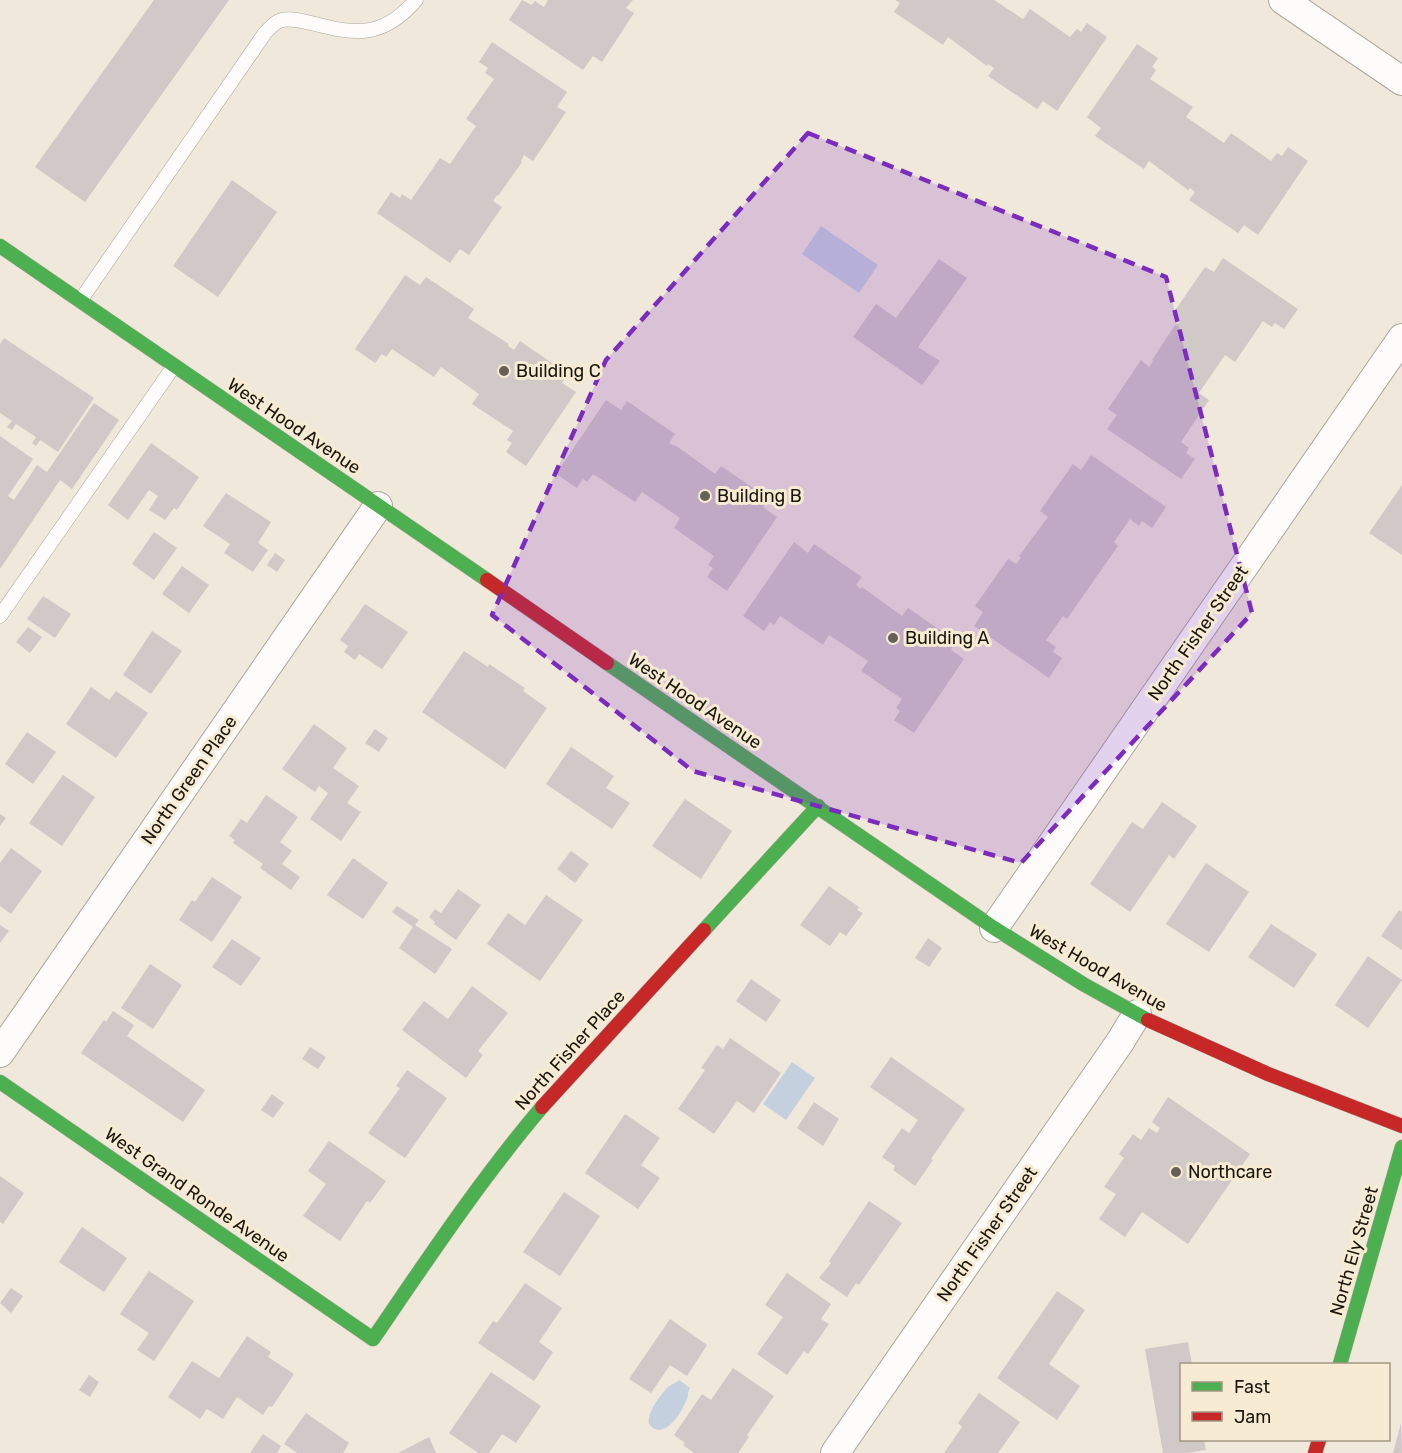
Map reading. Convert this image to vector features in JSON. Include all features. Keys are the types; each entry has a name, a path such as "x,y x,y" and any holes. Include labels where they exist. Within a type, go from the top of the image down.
{"street":[{"path":"1283,0 1402,81"},
{"name":"West Hood Avenue","path":"0,246 994,928 1060,970 1137,1014 1224,1056 1310,1092 1402,1126"},
{"name":"North Fisher Street","path":"994,928 1401,341"},
{"name":"North Green Place","path":"0,1053 378,506"},
{"name":"North Fisher Place","path":"373,1339 461,1210 506,1149 556,1091 818,806"},
{"name":"North Fisher Street","path":"835,1453 1137,1014"},
{"name":"West Grand Ronde Avenue","path":"0,1082 373,1339"},
{"name":"North Ely Street","path":"1341,1363 1402,1148"}],"lane":[{"path":"80,301 265,33 278,21 296,19 331,28 358,31 385,27 404,13 416,0"},
{"path":"0,616 174,366"}],"highlighted area":[{"path":"808,133 1166,277 1252,613 1021,863 693,771 492,615 606,360"}],"water":[{"path":"821,226 878,265 859,293 802,254"},
{"path":"792,1062 815,1078 786,1120 763,1104"},
{"path":"679,1380 690,1388 684,1406 676,1419 666,1428 654,1429 649,1424 649,1419 657,1400 667,1388"}],"building":[{"path":"154,0 229,0 85,202 35,167"},
{"path":"522,0 532,5 535,1 544,7 548,0 633,0 626,8 634,13 602,62 593,56 583,70 509,20"},
{"path":"895,0 994,0 1023,19 1030,9 1070,37 1077,29 1081,32 1087,23 1107,37 1057,111 1043,101 1037,109 988,76 994,68 988,64 987,66 948,37 943,45 894,12 900,3"},
{"path":"492,42 567,92 557,107 566,112 533,161 524,155 522,162 493,201 502,207 469,255 460,249 450,263 377,213 391,192 400,198 402,194 411,200 440,158 450,164 476,126 466,119 494,79 485,73 488,68 479,62"},
{"path":"1137,44 1158,58 1152,67 1156,70 1150,79 1193,107 1186,117 1224,143 1231,133 1271,161 1277,153 1282,156 1288,147 1308,161 1258,235 1244,225 1238,233 1189,200 1195,192 1190,188 1188,190 1149,161 1144,169 1095,136 1101,128 1087,117"},
{"path":"232,180 277,212 218,297 173,266"},
{"path":"1223,258 1298,309 1284,329 1275,323 1272,327 1263,321 1235,362 1225,355 1199,393 1209,400 1181,442 1189,448 1186,453 1195,459 1181,479 1107,429 1117,415 1108,409 1141,360 1149,367 1175,325 1177,326 1180,321 1172,315 1205,267 1214,272"},
{"path":"939,259 967,278 918,347 940,361 922,385 853,337 876,304 896,318"},
{"name":"Building C","path":"405,275 420,285 426,277 474,309 468,318 509,344 508,346 514,350 520,341 568,374 562,383 576,392 526,466 506,452 512,443 507,440 513,431 472,404 479,394 441,367 434,377 392,349 386,357 382,354 375,363 355,349"},
{"path":"4,338 94,398 58,452 40,440 36,446 32,443 36,437 16,424 12,430 7,427 12,421 0,413 0,344"},
{"name":"Building B","path":"606,400 621,410 627,401 675,434 669,443 715,474 721,466 769,499 763,507 777,517 727,591 707,577 713,568 708,565 714,556 674,528 680,518 642,492 635,502 593,474 587,482 583,479 577,488 556,474"},
{"path":"94,403 119,420 72,489 60,480 0,569 0,436 33,459 8,496 14,500 37,465 47,472"},
{"path":"151,443 199,477 177,510 174,508 165,520 149,510 158,496 149,490 128,520 108,505"},
{"path":"1091,455 1166,507 1152,528 1142,521 1139,526 1130,519 1114,542 1118,546 1067,619 1063,616 1046,640 1056,647 1053,652 1062,658 1049,678 974,626 983,612 975,606 1008,559 1016,564 1021,558 1019,556 1048,517 1040,511 1073,464 1081,470"},
{"path":"1402,485 1402,555 1369,533"},
{"path":"226,493 271,522 258,543 268,550 253,572 224,553 230,544 203,526"},
{"path":"154,532 177,548 154,580 132,564"},
{"name":"Building A","path":"794,542 808,553 814,544 862,577 856,585 861,589 862,587 902,616 908,608 956,641 951,650 964,659 914,733 894,720 900,711 896,708 902,699 861,671 868,661 829,635 823,645 780,616 774,625 770,622 764,631 743,616"},
{"path":"275,553 285,560 277,572 267,565"},
{"path":"182,566 209,585 189,613 162,594"},
{"path":"43,596 71,614 55,638 27,619"},
{"path":"365,604 408,632 382,669 359,654 355,660 344,652 348,646 340,640"},
{"path":"28,627 42,637 30,653 16,642"},
{"path":"152,631 182,651 151,694 123,675"},
{"path":"464,651 488,667 489,664 525,688 523,691 547,708 505,769 422,712"},
{"path":"91,687 109,700 116,691 148,713 116,758 66,724"},
{"path":"314,724 347,748 333,768 359,786 347,803 361,812 341,841 310,819 328,793 319,786 315,792 282,769"},
{"path":"375,729 388,738 379,752 365,743"},
{"path":"27,732 56,752 33,784 5,764"},
{"path":"571,747 614,776 606,788 630,803 612,829 546,784"},
{"path":"63,775 95,797 62,846 29,823"},
{"path":"266,795 298,817 280,842 292,851 282,864 300,877 291,890 260,868 263,864 233,843 235,840 229,836 241,819 247,823"},
{"path":"685,799 732,831 701,879 652,846"},
{"path":"1162,802 1197,826 1174,859 1169,855 1130,912 1090,884 1132,822 1143,829"},
{"path":"0,814 6,818 0,826"},
{"path":"11,848 42,871 11,914 0,906 0,863"},
{"path":"571,851 589,864 575,883 557,869"},
{"path":"353,858 388,883 363,919 327,895"},
{"path":"1206,863 1249,892 1209,952 1166,924"},
{"path":"212,877 242,897 212,942 179,920 192,900 195,902"},
{"path":"829,886 859,907 857,910 863,913 846,936 840,932 830,946 800,925"},
{"path":"458,889 481,905 456,940 434,924 435,922 429,917 435,909 441,913"},
{"path":"546,895 583,920 540,981 487,944 508,913 525,925"},
{"path":"397,906 419,920 415,925 452,949 435,974 399,948 413,927 392,912"},
{"path":"1399,910 1402,912 1402,950 1381,936"},
{"path":"1271,924 1317,954 1294,988 1248,957"},
{"path":"0,925 9,931 0,943"},
{"path":"928,938 942,948 929,967 915,958"},
{"path":"232,939 261,958 241,986 212,967"},
{"path":"1368,956 1402,980 1368,1028 1335,1005"},
{"path":"150,964 182,985 153,1029 121,1008"},
{"path":"751,979 781,1000 766,1022 736,1001"},
{"path":"472,986 508,1013 478,1051 483,1055 466,1078 402,1030 424,1001 448,1019"},
{"path":"113,1011 134,1025 127,1036 205,1090 183,1122 81,1053"},
{"path":"730,1038 781,1073 754,1113 737,1101 714,1134 678,1109 705,1070 701,1068 717,1045 723,1049"},
{"path":"310,1047 326,1057 318,1069 302,1059"},
{"path":"891,1057 965,1109 915,1186 893,1170 895,1166 882,1157 902,1128 909,1133 918,1120 870,1087"},
{"path":"407,1070 447,1098 405,1158 368,1133 400,1088 396,1086"},
{"path":"272,1094 284,1103 273,1118 261,1110"},
{"name":"Northcare","path":"1168,1097 1250,1154 1188,1244 1142,1212 1125,1237 1099,1219 1116,1194 1104,1187 1124,1158 1119,1154 1133,1134 1141,1140 1149,1128 1157,1133 1160,1128 1152,1122"},
{"path":"814,1102 839,1119 823,1146 797,1128"},
{"path":"625,1114 660,1138 641,1165 660,1178 638,1209 585,1173"},
{"path":"329,1141 386,1181 370,1203 367,1201 340,1241 303,1216 326,1184 308,1171"},
{"path":"0,1176 24,1193 3,1224 0,1222"},
{"path":"564,1192 600,1216 560,1276 523,1252"},
{"path":"869,1201 902,1223 859,1285 856,1283 847,1297 819,1278 831,1263 829,1261"},
{"path":"82,1227 127,1258 104,1292 59,1262"},
{"path":"149,1271 194,1301 154,1361 137,1350 149,1333 120,1314"},
{"path":"787,1273 831,1304 821,1319 829,1324 808,1354 804,1351 787,1375 757,1354 783,1317 765,1305"},
{"path":"525,1283 562,1308 539,1342 553,1352 534,1381 478,1343 493,1321 497,1323"},
{"path":"11,1288 23,1296 11,1313 0,1303"},
{"path":"1057,1291 1085,1310 1049,1364 1080,1386 1057,1420 997,1378"},
{"path":"670,1319 707,1345 687,1376 670,1365 651,1393 629,1379"},
{"path":"247,1336 271,1352 268,1357 294,1374 272,1407 269,1406 263,1415 237,1397 223,1419 207,1409 200,1419 168,1397 192,1361 219,1378"},
{"path":"1188,1342 1192,1363 1180,1363 1180,1441 1204,1441 1206,1450 1163,1453 1145,1349"},
{"path":"733,1368 774,1396 747,1435 749,1437 738,1453 694,1453 674,1435 702,1394 711,1400"},
{"path":"491,1372 541,1406 516,1443 502,1434 489,1453 478,1453 449,1433"},
{"path":"89,1375 99,1382 90,1397 79,1390"},
{"path":"979,1393 1020,1422 998,1453 944,1453 962,1427 958,1423"},
{"path":"306,1413 349,1443 343,1453 297,1453 284,1444"},
{"path":"1401,1423 1402,1453 1393,1453"},
{"path":"263,1434 281,1446 277,1453 250,1453"},
{"path":"429,1437 436,1453 398,1453"}],"traffic: fast":[{"path":"0,246 487,580"},
{"path":"607,663 994,928 1083,984 1148,1020"},
{"path":"704,930 818,806"},
{"path":"0,1082 373,1339 476,1192 542,1107"},
{"path":"1340,1363 1402,1147"}],"traffic: jam":[{"path":"487,580 607,663"},
{"path":"542,1107 704,930"},
{"path":"1148,1020 1268,1074 1402,1126"},
{"path":"1315,1453 1319,1441"}],"place":[{"name":"Building C","path":"504,371"},
{"name":"Building B","path":"705,496"},
{"name":"Building A","path":"893,638"},
{"name":"Northcare","path":"1176,1172"}]}
